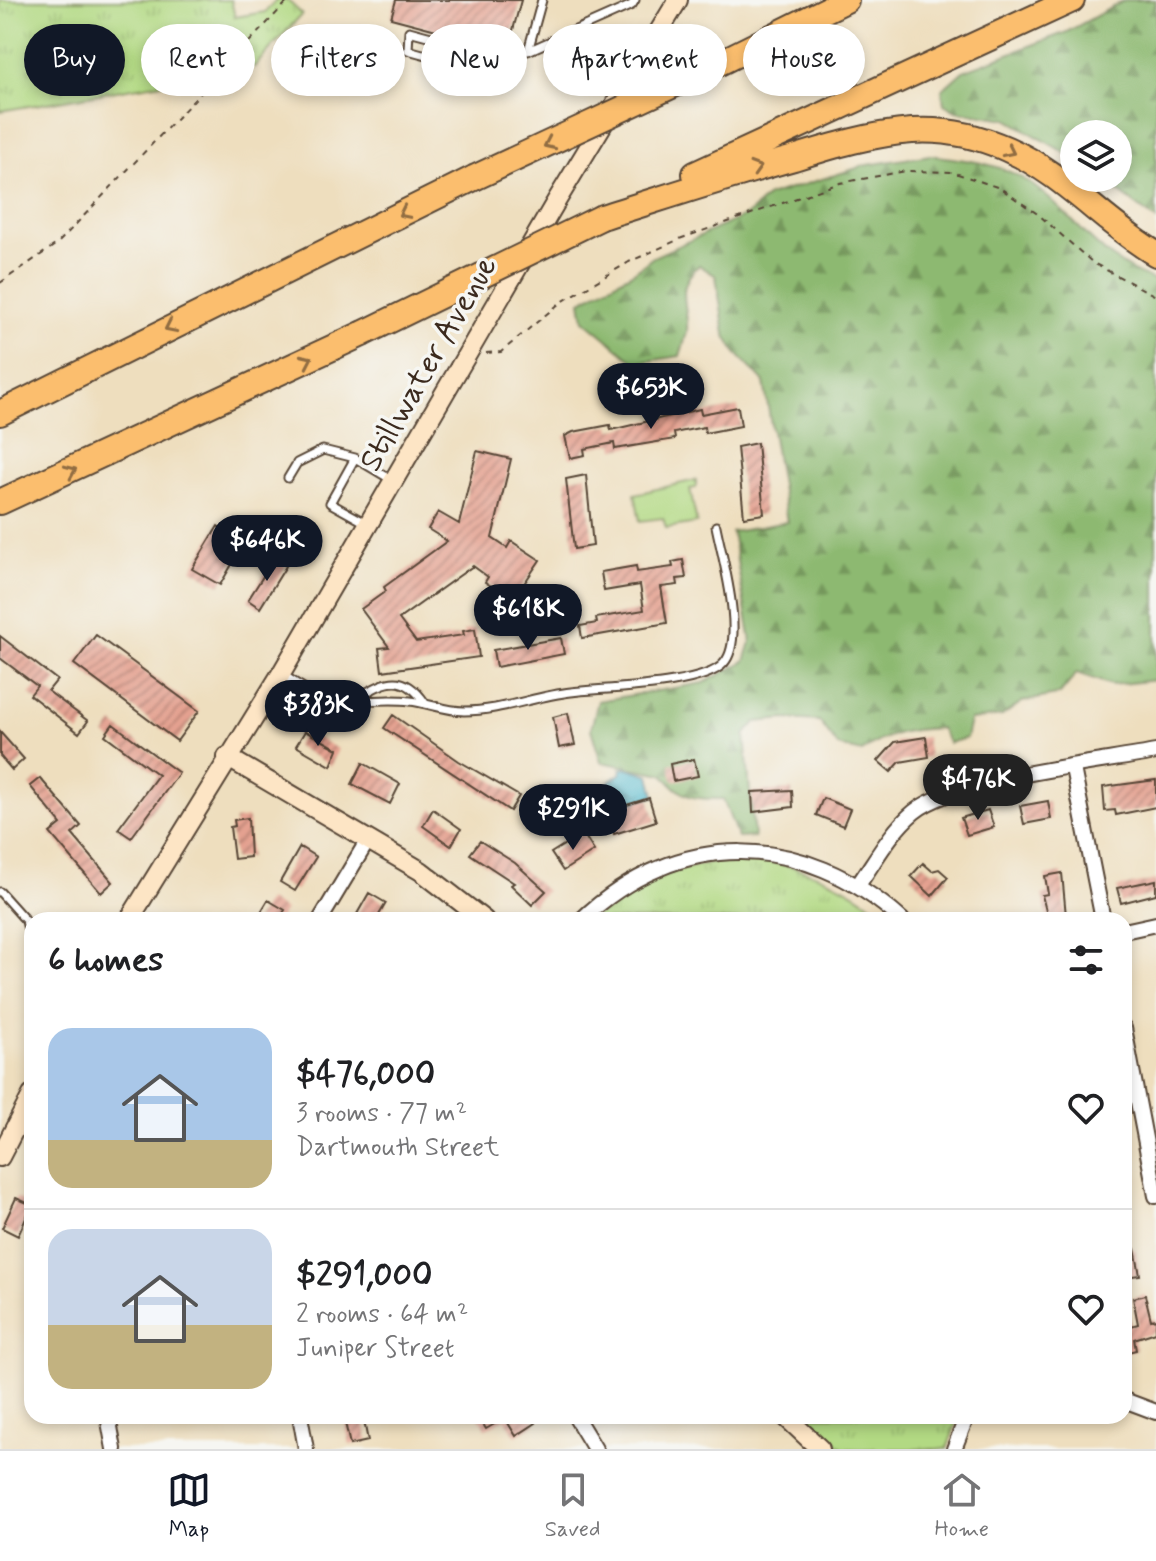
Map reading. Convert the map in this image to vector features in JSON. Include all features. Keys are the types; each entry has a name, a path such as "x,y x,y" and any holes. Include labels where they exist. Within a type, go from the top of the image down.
{"highway":[{"path":"0,413 474,178 695,75 846,0"},
{"path":"0,502 362,334 602,217 1072,0"},
{"path":"602,217 875,136 948,132 1009,149 1050,174 1128,237 1156,254"}],"main road":[{"name":"Stillwater Avenue","path":"134,912 281,674 678,0"},
{"path":"227,757 421,871 474,912"},
{"path":"0,1157 24,1110"},
{"path":"793,1424 820,1449"}],"street":[{"path":"858,885 897,830 931,800 964,788 1156,752"},
{"path":"1073,768 1101,912"},
{"path":"325,912 368,840"},
{"path":"589,912 602,900 664,865 734,852 791,856 858,885 892,912"},
{"path":"1132,929 1156,924"},
{"path":"1132,1070 1156,1196"},
{"path":"1132,1403 1156,1412"},
{"path":"109,1424 114,1449"},
{"path":"301,1424 306,1449"},
{"path":"580,1424 595,1449"},
{"path":"954,1449 964,1424"}],"lane":[{"path":"528,51 542,0"},
{"path":"528,51 632,5 635,0"},
{"path":"421,34 409,31 408,50 421,54"},
{"path":"288,478 297,463 323,450 355,458 393,480"},
{"path":"355,458 330,503 368,524"},
{"path":"281,674 316,694 350,701 390,699 425,703 460,711 496,708 569,692 621,688 707,674 725,663 732,643 732,615 716,526"},
{"path":"350,701 382,684 402,681 414,687 425,703"},
{"path":"0,892 24,919"}],"path":[{"path":"0,283 58,243 289,0"},
{"path":"465,357 501,352 560,303 629,262 682,238 840,183 906,171 952,172 1000,188 1039,215 1093,263 1156,296"}],"green space":[{"path":"0,0 231,0 235,17 265,12 276,0 287,0 302,14 293,24 271,24 271,48 255,66 255,24 141,24 141,87 125,89 125,24 24,24 24,96 87,96 0,111"},
{"path":"1125,0 1156,0 1156,220 1119,192 1132,192 1132,120 1060,120 1060,150 1007,119 956,111 944,104 942,90 963,71 1067,32"},
{"path":"930,155 988,165 1020,177 1054,203 1116,261 1156,281 1156,680 1111,685 1077,673 1060,694 1022,702 1002,716 970,720 966,738 949,743 940,728 918,730 889,736 862,752 838,746 819,721 785,719 756,722 745,735 754,837 738,838 723,799 689,796 663,774 601,762 591,729 598,701 704,683 745,661 751,642 732,532 787,522 764,382 735,352 725,334 716,276 699,265 684,289 687,331 680,356 636,363 584,320 581,301 634,272 653,257 747,215 768,196 867,165"},
{"path":"696,480 696,488 690,489 697,523 666,528 663,518 640,521 635,494"},
{"path":"723,861 765,861 804,870 841,885 880,912 601,912 626,894 663,876"},
{"path":"812,1424 956,1424 947,1449 844,1449"}],"water":[{"path":"621,769 650,775 655,796 614,806 608,783 621,773"}],"building":[{"path":"396,0 521,0 515,24 421,26 391,18"},
{"path":"738,407 741,426 705,433 704,427 674,433 675,439 615,449 614,443 584,449 585,455 570,458 565,436 573,432 610,425 611,430 700,409 701,414"},
{"path":"757,443 764,514 744,517 737,447"},
{"path":"477,451 511,459 492,538 507,548 511,541 540,560 513,600 485,582 488,577 473,566 399,619 416,642 464,635 463,631 475,629 479,657 382,671 379,648 389,647 361,609 386,591 384,587 447,541 428,529 438,512 459,524"},
{"path":"586,475 593,546 574,549 566,479"},
{"path":"218,526 245,542 220,585 192,569"},
{"path":"274,559 286,566 260,608 248,600"},
{"path":"683,560 686,578 677,579 678,585 661,587 667,623 582,638 580,626 597,623 596,618 644,610 640,585 604,591 601,572 636,566 637,572 673,567 672,562"},
{"path":"96,635 199,711 177,741 74,664"},
{"path":"0,636 57,680 48,691 88,721 79,733 30,695 37,686 0,658"},
{"path":"561,638 564,654 496,667 493,650"},
{"path":"568,713 575,745 559,748 553,717"},
{"path":"393,715 459,761 519,796 510,811 384,728"},
{"path":"113,724 179,773 131,838 118,829 158,775 105,735"},
{"path":"305,731 338,749 331,766 296,746"},
{"path":"0,732 24,759 12,770 0,756"},
{"path":"926,737 929,757 900,762 891,772 878,761 895,742"},
{"path":"694,759 698,776 673,781 670,764"},
{"path":"363,763 400,784 390,804 352,784"},
{"path":"40,778 81,826 72,834 113,882 101,893 50,833 61,824 30,786"},
{"path":"1156,780 1156,807 1116,815 1115,810 1105,811 1103,787"},
{"path":"792,790 793,807 753,812 752,792"},
{"path":"649,798 656,821 614,834 608,817 619,813 617,808"},
{"path":"823,798 850,809 843,826 816,815"},
{"path":"1048,801 1051,819 1024,824 1020,806"},
{"path":"433,809 461,829 451,846 423,826"},
{"path":"988,810 994,827 967,835 961,818"},
{"path":"248,818 250,857 234,859 230,827 235,826 234,820"},
{"path":"583,833 594,851 563,871 551,853"},
{"path":"480,841 515,863 546,891 532,905 511,885 514,883 470,854"},
{"path":"300,847 316,857 295,891 280,882"},
{"path":"923,863 932,871 939,869 948,877 932,896 911,876"},
{"path":"1062,873 1066,912 1046,912 1042,895 1048,894 1045,876"},
{"path":"1156,880 1156,894 1121,903 1117,888"},
{"path":"369,893 386,903 381,912 358,912"},
{"path":"268,900 285,910 284,912 261,912"},
{"path":"16,1198 24,1202 24,1223 18,1236 2,1228"},
{"path":"1135,1249 1140,1275 1132,1276 1132,1250"},
{"path":"1145,1295 1151,1320 1156,1319 1156,1332 1134,1339 1136,1350 1132,1351 1132,1326 1138,1324 1133,1298"},
{"path":"345,1424 365,1424 368,1441 350,1445"},
{"path":"509,1424 534,1424 516,1436"}]}
